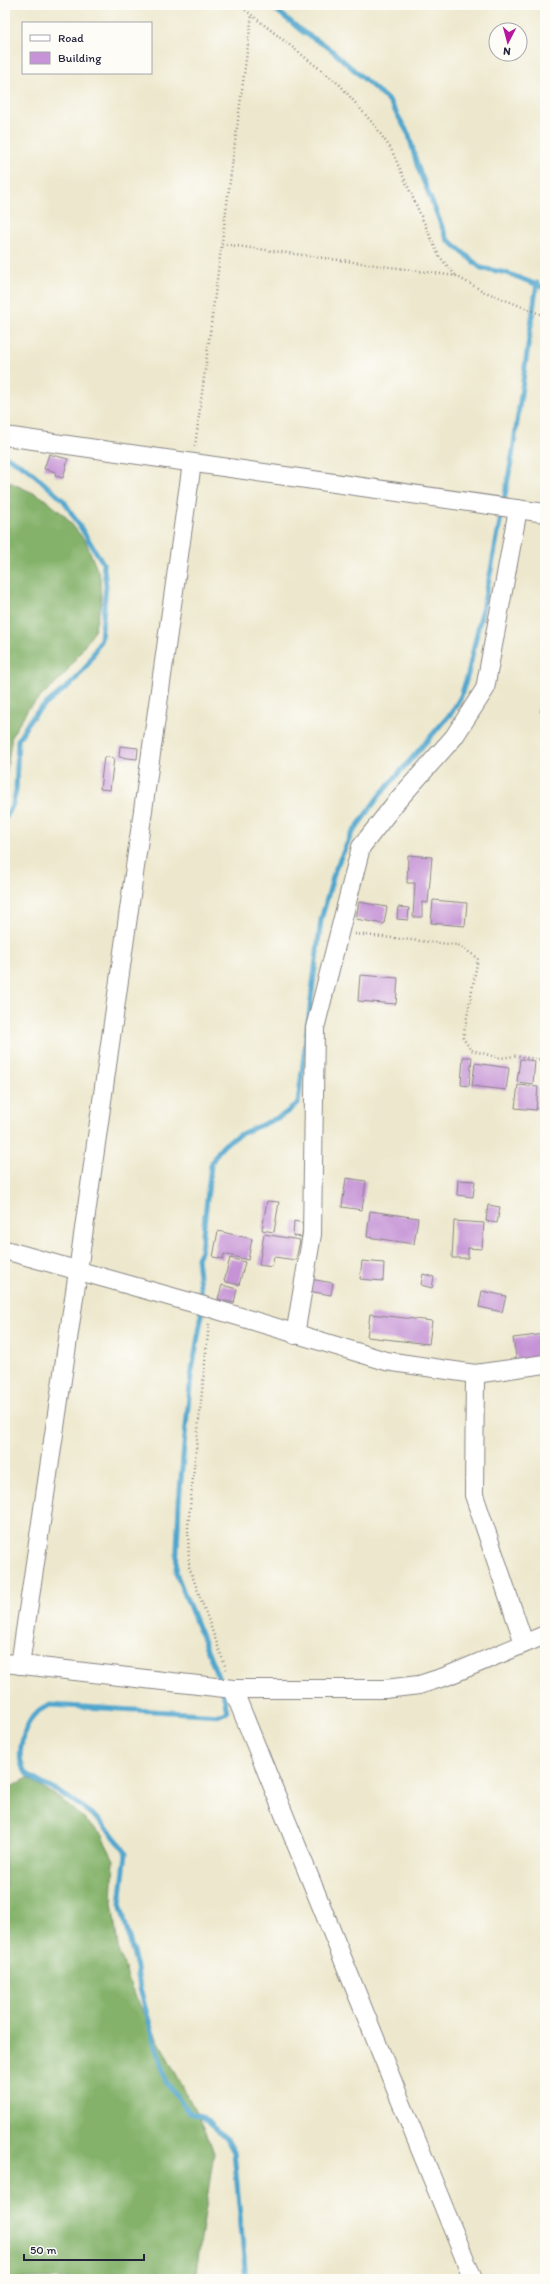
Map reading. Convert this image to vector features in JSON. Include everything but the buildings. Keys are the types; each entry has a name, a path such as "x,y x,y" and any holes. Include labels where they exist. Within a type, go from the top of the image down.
{"street":[{"path":"5,436 545,513"},
{"path":"192,463 78,1271 13,1664 233,1689 385,1690 418,1686 545,1635"},
{"path":"295,1335 312,1234 315,1028 361,846 397,801 454,737 485,689 518,509"},
{"path":"5,1250 211,1308 295,1335 386,1361 475,1374 545,1364"},
{"path":"475,1374 474,1495 524,1643"},
{"path":"233,1689 472,2279"}],"path":[{"path":"240,5 340,85 375,126 391,149 439,256 456,276"},
{"path":"192,463 252,14"},
{"path":"222,244 456,276 484,291 545,316"},
{"path":"339,932 458,945 478,958 462,1038 471,1050 500,1058 515,1056 545,1060"},
{"path":"211,1308 188,1526 189,1567 233,1689"}],"green space":[{"path":"5,480 42,497 65,516 86,542 100,577 101,604 94,632 64,675 28,709 12,735 5,783"},
{"path":"28,1778 61,1799 101,1834 114,1860 112,1903 118,1947 132,1990 206,2131 214,2153 195,2279 5,2279 5,1790"}],"waterway":[{"path":"270,5 303,32 328,47 390,102 409,135 417,165 447,239 481,268 507,273 545,288"},
{"path":"221,1684 176,1573 179,1502 184,1446 191,1376 201,1320 201,1296 197,1258 201,1250 211,1165 216,1154 231,1139 281,1116 298,1103 321,920 335,870 351,835 379,796 452,712 461,696 468,674 491,570 512,457 537,283"},
{"path":"5,456 28,469 64,501 103,563 106,585 101,639 88,664 74,681 40,709 30,720 18,740 16,790 13,804 5,819"},
{"path":"223,1692 227,1712 220,1715 50,1705 35,1714 31,1719 25,1731 20,1753 22,1766 28,1775 69,1798 96,1818 112,1834 126,1853 120,1903 137,1968 140,1989 166,2082 189,2113 201,2116 213,2126 227,2139 234,2152 246,2279"}]}
